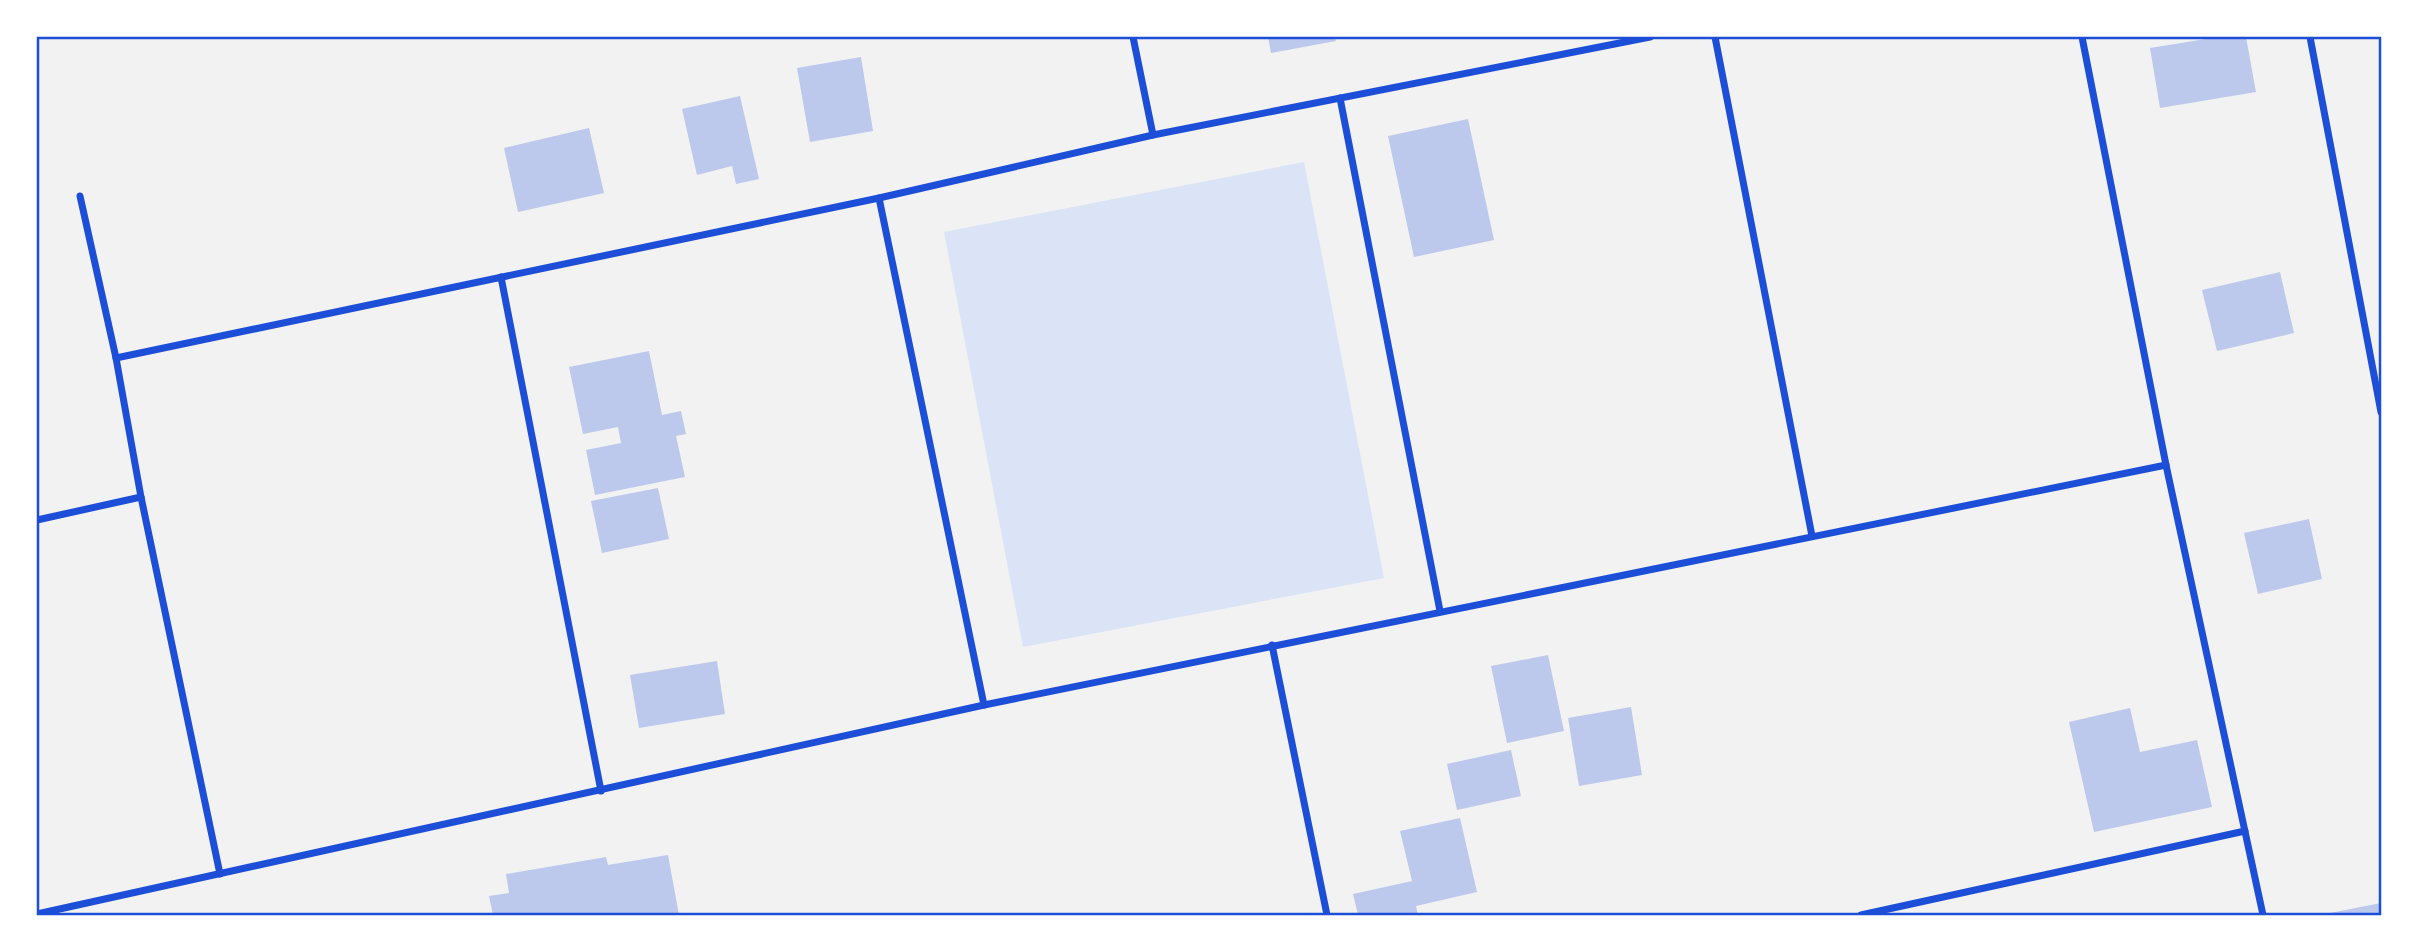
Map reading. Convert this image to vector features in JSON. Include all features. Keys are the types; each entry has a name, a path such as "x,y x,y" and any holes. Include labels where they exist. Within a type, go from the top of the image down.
{"street":[{"path":"1133,37 1153,135"},
{"path":"116,358 879,198 1153,135 1650,37"},
{"path":"1715,37 1812,536"},
{"path":"2082,37 2166,465 2263,915"},
{"path":"2310,37 2381,412"},
{"path":"1340,98 1440,611"},
{"path":"80,196 116,358 141,496 220,874"},
{"path":"879,198 984,705"},
{"path":"501,277 601,791"},
{"path":"37,914 984,705 2166,465"},
{"path":"37,520 141,496"},
{"path":"1272,645 1327,915"},
{"path":"1861,915 2245,831"}],"shaded area":[{"path":"1304,162 1384,578 1023,647 944,232"}],"building":[{"path":"1268,37 1335,37 1336,41 1271,53"},
{"path":"2218,37 2246,37 2256,92 2160,108 2150,48"},
{"path":"861,57 873,131 810,142 797,68"},
{"path":"740,96 759,179 736,184 732,166 697,175 682,109"},
{"path":"1468,119 1494,240 1414,257 1388,136"},
{"path":"589,128 604,193 518,212 504,148"},
{"path":"2280,272 2294,333 2217,351 2202,290"},
{"path":"649,351 662,415 681,411 686,434 676,436 685,477 595,495 586,450 621,443 618,427 583,434 569,367"},
{"path":"658,488 669,539 602,553 591,501"},
{"path":"2309,519 2322,579 2258,594 2244,533"},
{"path":"1548,655 1564,731 1507,743 1491,666"},
{"path":"717,661 725,714 639,728 630,675"},
{"path":"1631,707 1642,775 1579,786 1568,718"},
{"path":"2130,708 2140,752 2197,740 2212,807 2094,832 2069,722"},
{"path":"1511,750 1521,796 1457,810 1447,764"},
{"path":"1460,818 1477,892 1416,906 1418,915 1358,915 1353,894 1412,881 1400,831"},
{"path":"668,855 679,915 493,915 489,896 509,893 506,874 606,857 608,865"},
{"path":"2381,903 2381,915 2325,915 2325,914"}]}
